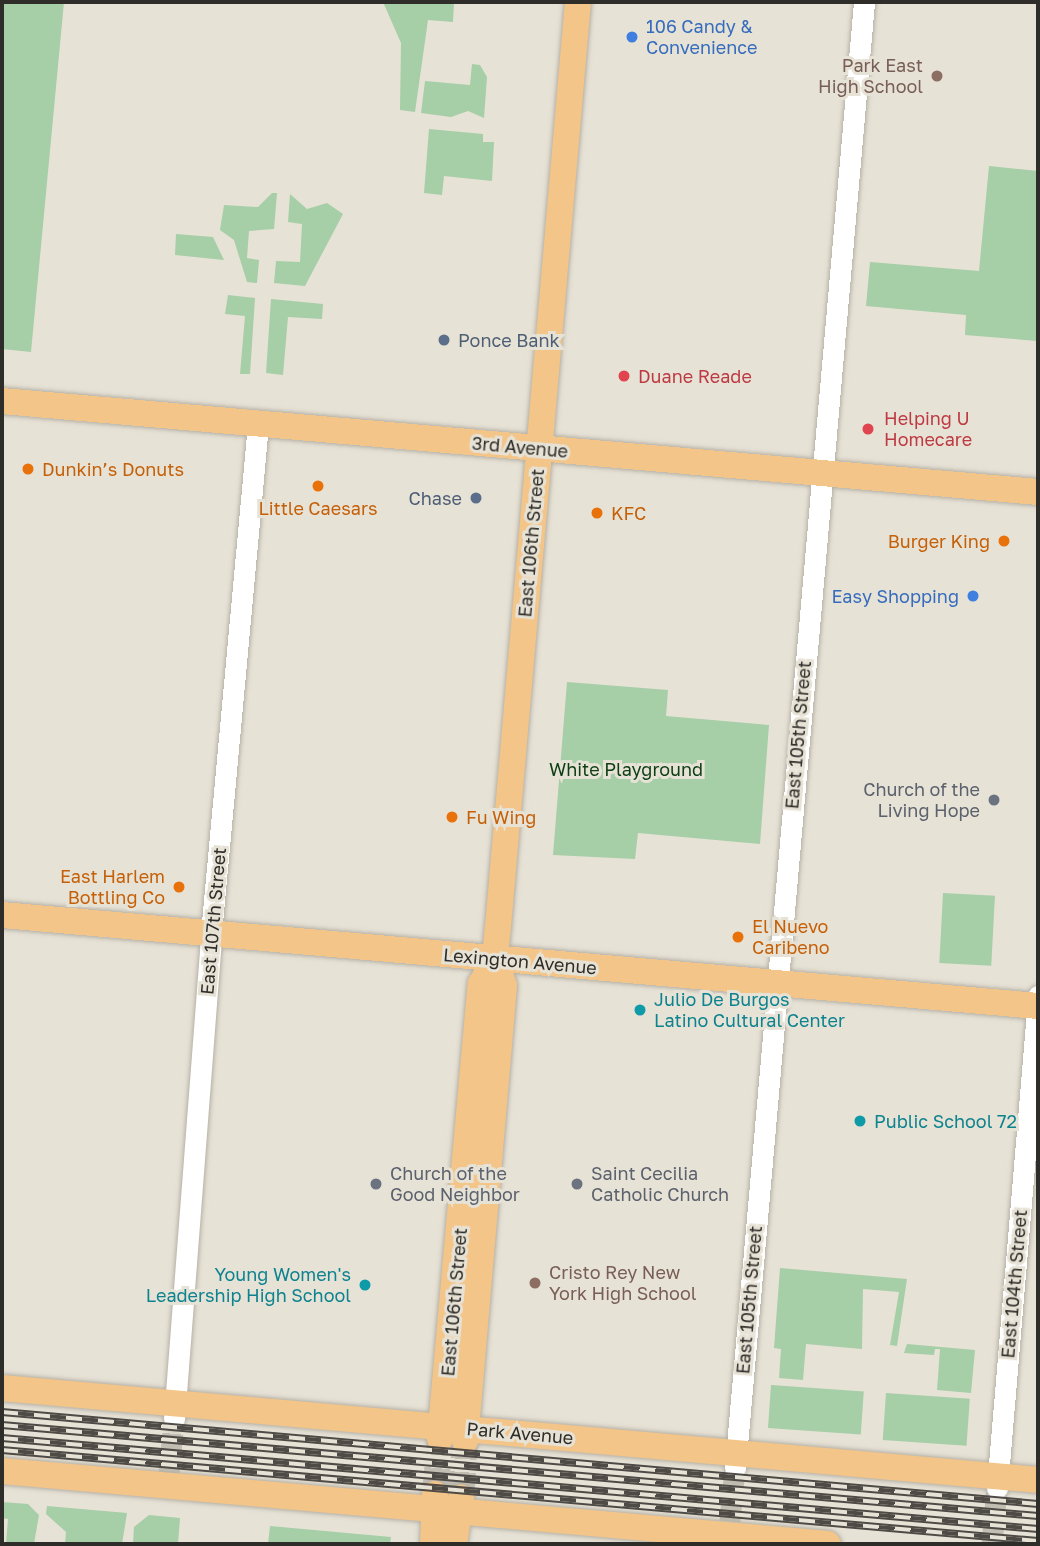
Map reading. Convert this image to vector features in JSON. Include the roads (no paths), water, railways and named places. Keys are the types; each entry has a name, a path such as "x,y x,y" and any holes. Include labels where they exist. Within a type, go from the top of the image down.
{"main road":[{"name":"East 106th Street","path":"453,1434 481,984 495,959 578,2"},
{"name":"3rd Avenue","path":"2,401 1038,492"},
{"name":"Lexington Avenue","path":"2,915 1038,1006"},
{"name":"Park Avenue","path":"2,1388 174,1411 736,1461 997,1482 1038,1480"},
{"path":"2,1471 730,1528 828,1544"},
{"path":"433,1544 447,1504"},
{"path":"447,1504 454,1544"}],"street":[{"name":"East 105th Street","path":"736,1461 775,983 864,2"},
{"name":"East 107th Street","path":"174,1411 211,933 258,424"},
{"name":"East 104th Street","path":"997,1482 1038,996"}],"tunnel":[{"path":"168,1485 174,1419"},
{"path":"435,1494 440,1439"},
{"path":"461,1498 465,1441"},
{"path":"730,1521 735,1468"},
{"path":"992,1544 997,1488"}],"railway":[{"path":"2,1412 1038,1504"},
{"path":"2,1425 1038,1516"},
{"path":"2,1438 1038,1529"},
{"path":"2,1450 1038,1541"}],"place":[{"name":"106 Candy & Convenience","path":"632,37"},
{"name":"Park East High School","path":"937,76"},
{"name":"Ponce Bank","path":"444,340"},
{"name":"Duane Reade","path":"624,376"},
{"name":"Helping U Homecare","path":"868,429"},
{"name":"Dunkin’s Donuts","path":"28,469"},
{"name":"Little Caesars","path":"318,486"},
{"name":"Chase","path":"476,498"},
{"name":"KFC","path":"597,513"},
{"name":"Burger King","path":"1004,541"},
{"name":"Easy Shopping","path":"973,596"},
{"name":"Church of the Living Hope","path":"994,800"},
{"name":"Fu Wing","path":"452,817"},
{"name":"East Harlem Bottling Co","path":"179,887"},
{"name":"El Nuevo Caribeno","path":"738,937"},
{"name":"Julio De Burgos Latino Cultural Center","path":"640,1010"},
{"name":"Public School 72","path":"860,1121"},
{"name":"Church of the Good Neighbor","path":"376,1184"},
{"name":"Saint Cecilia Catholic Church","path":"577,1184"},
{"name":"Cristo Rey New York High School","path":"535,1283"},
{"name":"Young Women's Leadership High School","path":"365,1285"}],"park label":[{"name":"White Playground","path":"626,769"}]}
